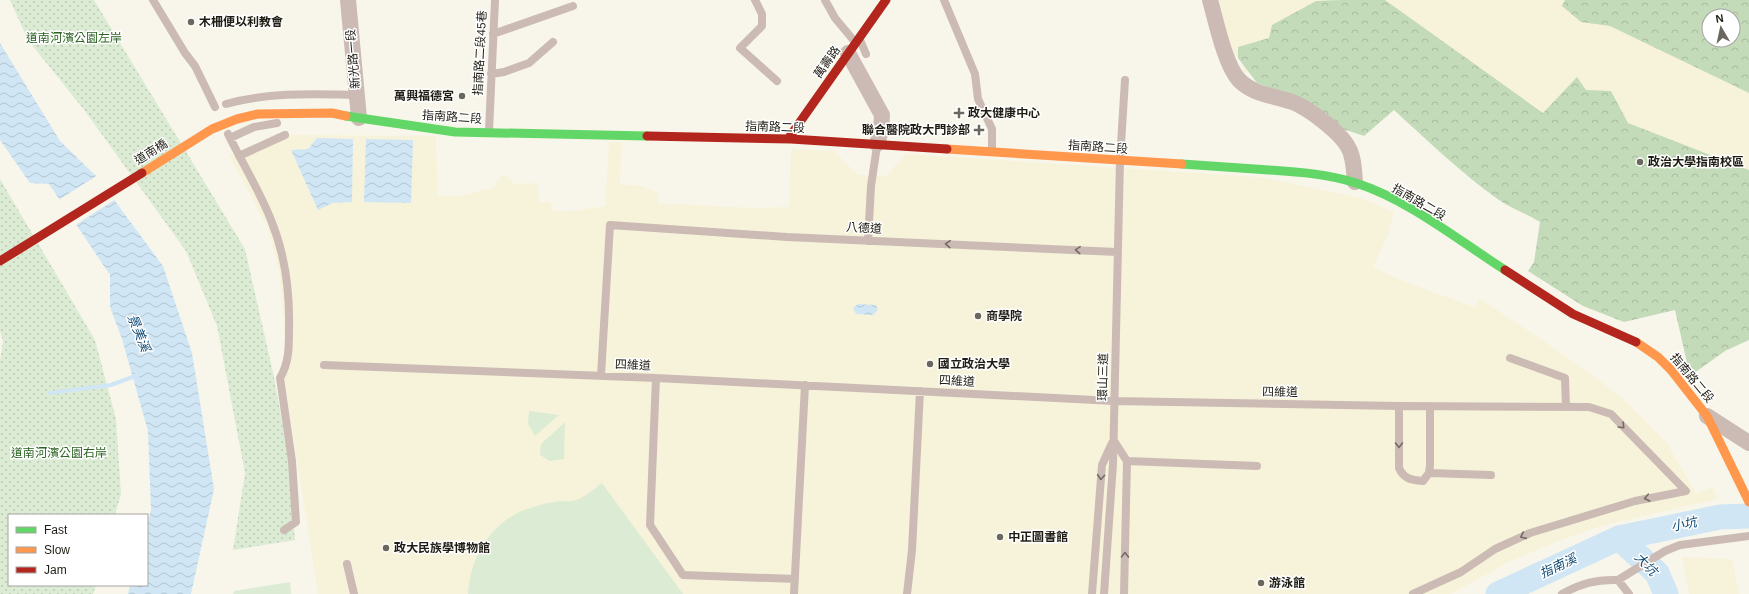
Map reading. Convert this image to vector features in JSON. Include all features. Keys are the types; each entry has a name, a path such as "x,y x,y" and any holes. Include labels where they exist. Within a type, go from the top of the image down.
{"street":[{"name":"新光路一段","path":"348,0 359,118"},
{"name":"萬壽路","path":"788,139 886,0"},
{"path":"1210,0 1228,60 1238,79 1258,93 1298,103 1339,135 1348,146 1351,153 1355,182"},
{"path":"854,44 882,116 882,131 877,144"},
{"name":"指南路二段","path":"332,113 455,132 613,134 648,137 788,139 1304,173 1323,175 1355,182 1379,192 1416,212 1573,314 1641,344 1658,357 1671,370 1707,416 1749,502"},
{"name":"道南橋","path":"0,261 212,129 237,119 258,114 332,113"},
{"path":"1707,416 1749,443"}],"lane":[{"path":"153,0 185,53 195,66 215,107"},
{"name":"指南路二段45巷","path":"490,132 495,0"},
{"path":"755,0 762,14 762,26 740,48 777,81"},
{"path":"825,0 835,18 854,44 866,54"},
{"path":"944,0 975,74 978,99 992,129 992,152"},
{"path":"493,34 573,6"},
{"path":"491,74 504,72 529,63 553,42"},
{"name":"環山三道","path":"1104,594 1114,441 1117,252 1120,160 1125,80"},
{"path":"226,104 244,99 277,94 357,95"},
{"path":"339,124 360,124 359,118"},
{"path":"284,530 296,522 292,461 280,378 285,369 289,348 290,316 288,290 280,249 272,221 229,135 254,127 287,122"},
{"path":"239,156 285,136"},
{"path":"868,240 871,186 877,144"},
{"name":"八德道","path":"601,375 610,225 868,240 1117,252"},
{"path":"1510,358 1565,378 1566,407"},
{"name":"四維道","path":"324,365 601,375 1114,401 1399,406 1589,407 1611,414 1686,491 1635,501 1530,533 1496,548 1461,572 1413,594"},
{"path":"656,378 650,525 683,575 794,579"},
{"path":"794,594 805,385"},
{"path":"907,594 912,550 920,391"},
{"path":"1399,406 1399,468 1402,474 1410,480 1423,481 1429,473 1430,406"},
{"path":"1114,441 1127,461 1124,594"},
{"path":"1092,594 1102,465 1114,441"},
{"path":"1127,461 1257,466"},
{"path":"1429,473 1491,475"},
{"path":"1562,594 1580,584 1605,579 1622,578 1665,551 1680,545 1749,536"},
{"path":"348,564 354,594"},
{"path":"1622,578 1629,594"}],"shaded area":[{"name":"政治大學指南校區","path":"1215,0 1749,0 1749,257 1427,101 1255,69 1243,73 1242,59 1233,55"},
{"name":"國立政治大學","path":"272,136 436,136 438,196 460,196 493,188 503,174 515,184 537,183 540,202 551,202 552,211 573,211 605,206 609,142 622,142 620,184 642,186 658,193 658,203 754,208 789,207 791,149 834,151 858,175 886,176 906,154 1260,177 1361,198 1394,212 1388,235 1373,267 1401,280 1474,307 1480,299 1541,339 1598,379 1629,404 1667,443 1696,493 1713,487 1718,499 1601,526 1556,542 1511,561 1451,594 318,594 284,378 285,339 279,270 267,226 229,155"},
{"path":"1682,557 1732,559 1739,594 1689,594"}],"green space":[{"name":"道南河濱公園左岸","path":"10,0 94,0 245,249 274,377 289,461 295,540 233,550 245,473 217,326 186,251 85,111 28,40"},
{"path":"1385,0 1543,113 1577,77 1586,90 1611,91 1628,123 1749,170 1749,340 1725,351 1690,376 1675,310 1624,322 1583,306 1528,271 1534,262 1540,222 1504,203 1485,190 1394,110 1364,136 1343,129 1307,103 1257,83 1238,58 1238,47 1269,38 1272,25 1316,1"},
{"path":"1565,0 1749,0 1749,93 1610,26 1581,22 1562,6"},
{"name":"道南河濱公園右岸","path":"0,179 95,340 116,419 121,494 115,514 8,514 8,586 96,586 93,594 0,594 0,361 3,341 0,331"},
{"path":"529,411 559,415 535,436 528,424"},
{"path":"565,422 564,459 550,461 540,455 541,444"},
{"path":"602,483 683,594 468,594 470,579 479,552 496,529 507,519 520,512 540,505 558,501 577,500 588,494"},
{"path":"290,582 291,594 233,594 234,591"}],"water":[{"name":"景美溪","path":"0,43 60,141 98,178 163,266 192,353 214,489 191,594 128,594 130,586 148,586 148,521 151,510 148,431 122,339 110,307 110,275 49,184 30,183 0,140"},
{"path":"317,138 353,139 352,202 333,203 318,210 291,150 308,149"},
{"path":"366,139 413,140 411,203 364,202"},
{"path":"858,304 876,305 878,310 873,315 856,314 853,308"}],"pier":[{"path":"98,175 116,199 74,226 57,201"}],"waterway":[{"path":"50,393 111,385 138,375"},
{"name":"小坑","path":"1498,594 1619,538 1720,517 1749,516"},
{"name":"大坑","path":"1619,538 1657,573 1666,594"}],"traffic: fast":[{"path":"346,116 455,132 647,136"},
{"path":"1182,164 1324,175 1356,183 1376,190 1414,210 1505,270"}],"traffic: slow":[{"path":"142,173 212,129 237,119 258,114 332,113 346,116"},
{"path":"947,149 1182,164"},
{"path":"1636,342 1658,357 1671,370 1707,416 1749,502"}],"traffic: jam":[{"path":"788,139 886,0"},
{"path":"647,136 791,139 947,149"},
{"path":"0,261 142,173"},
{"path":"1505,270 1573,314 1636,342"}],"place":[{"name":"木柵便以利教會","path":"191,22"},
{"name":"萬興福德宮","path":"462,96"},
{"name":"政大健康中心","path":"959,113"},
{"name":"聯合醫院政大門診部","path":"979,130"},
{"name":"政治大學指南校區","path":"1640,162"},
{"name":"商學院","path":"978,316"},
{"name":"國立政治大學","path":"930,364"},
{"name":"中正圖書館","path":"1000,537"},
{"name":"政大民族學博物館","path":"386,548"},
{"name":"游泳館","path":"1261,583"}],"water label":[{"name":"指南溪","path":"1558,566"}]}
